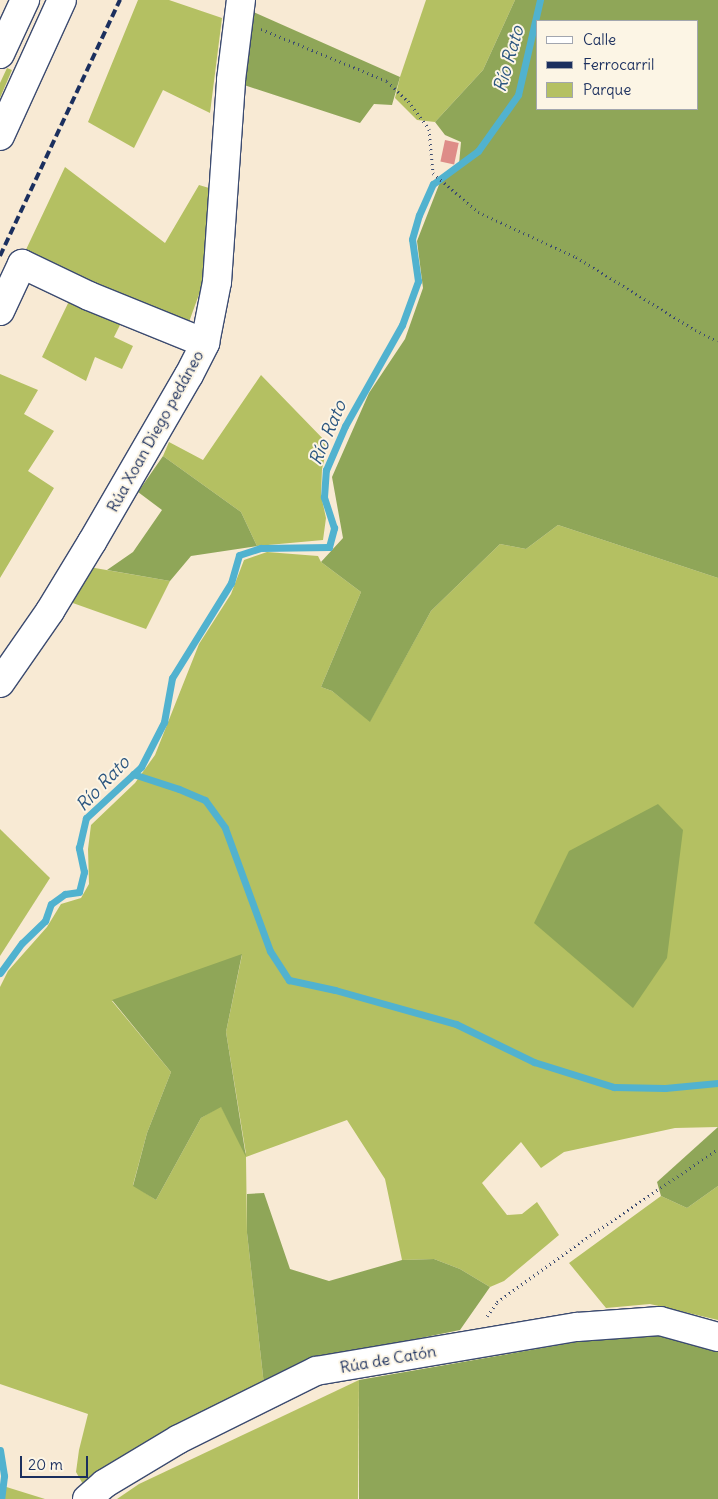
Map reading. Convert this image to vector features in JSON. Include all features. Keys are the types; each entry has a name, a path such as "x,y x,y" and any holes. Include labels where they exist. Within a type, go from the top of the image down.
{"street":[{"path":"25,0 5,43 40,47"},
{"path":"0,136 62,0"},
{"name":"Rúa Xoan Diego pedáneo","path":"0,683 50,611 92,542 189,375 205,343 216,282 231,80 240,10"},
{"path":"0,311 22,264 89,296 205,343"},
{"name":"Rúa de Catón","path":"87,1499 104,1484 179,1439 316,1371 577,1327 660,1321 718,1337"}],"path":[{"path":"240,10 386,81 408,101 429,129 433,173 478,212 576,257 695,330 718,341"},
{"path":"467,1345 497,1302 582,1241 718,1149"}],"green space":[{"path":"138,0 169,0 222,18 210,113 163,90 134,148 88,122"},
{"path":"426,0 515,0 483,70 435,122 417,120 395,98 400,77"},
{"path":"515,0 718,0 718,578 558,525 526,549 500,544 431,611 370,722 332,691 321,687 361,592 321,562 343,538 332,477 369,393 405,339 423,288 417,241 442,177 459,164 461,142 445,135 435,122 483,70"},
{"path":"249,10 400,77 392,105 374,104 360,123 244,85"},
{"path":"7,68 12,70 0,98 0,83"},
{"path":"65,167 165,243 199,185 209,188 206,275 185,333 23,256"},
{"path":"73,293 125,315 114,337 133,346 122,369 95,357 86,381 42,357"},
{"path":"0,374 38,390 24,414 54,431 28,471 54,488 0,578"},
{"path":"261,375 328,444 322,469 321,495 326,518 323,540 257,546 241,512 163,456 169,442 203,460"},
{"path":"163,456 241,512 257,546 191,556 170,581 107,570 133,552 162,510 138,492"},
{"path":"558,525 718,578 718,1127 675,1128 564,1152 541,1168 521,1142 482,1183 507,1215 522,1214 537,1202 559,1235 504,1281 490,1287 460,1269 434,1259 402,1260 385,1179 347,1120 246,1157 247,1233 264,1385 84,1486 76,1472 79,1450 88,1414 0,1384 0,987 8,971 47,927 61,904 81,898 89,884 88,849 91,825 135,783 155,755 199,644 231,594 244,560 267,552 318,556 321,562 361,592 321,687 332,691 370,721 431,611 500,544 526,549","holes":["242,955 226,1032 246,1154 221,1106 201,1118 156,1200 133,1185 147,1133 171,1072 112,1001"]},
{"path":"89,567 170,581 146,629 70,602"},
{"path":"658,804 683,830 667,958 633,1008 534,923 569,851"},
{"path":"0,829 50,878 0,956"},
{"path":"242,954 226,1032 246,1157 221,1107 201,1118 156,1200 133,1186 147,1133 171,1072 112,1000"},
{"path":"718,1127 718,1186 687,1208 661,1196 657,1182"},
{"path":"718,1186 718,1320 650,1304 606,1308 569,1263 661,1196 687,1208"},
{"path":"264,1193 290,1269 329,1281 402,1260 434,1259 460,1269 490,1287 460,1330 328,1357 264,1385 247,1233 247,1194"},
{"path":"657,1328 718,1345 718,1499 359,1499 359,1380"},
{"path":"359,1380 358,1499 117,1499 139,1484"},
{"path":"0,1485 45,1499 0,1499"}],"building":[{"path":"445,140 459,143 454,164 440,162"}],"waterway":[{"name":"Río Rato","path":"0,973 22,943 45,921 51,904 65,894 79,892 84,872 79,848 86,818 141,767 164,722 172,678 231,583 239,555 261,548 329,547 334,528 324,497 326,470 345,426 402,325 418,281 412,239 419,215 433,184 478,151 518,95 540,0"},
{"path":"133,774 179,789 205,800 225,828 270,951 289,980 335,990 456,1024 534,1062 614,1087 665,1088 718,1083"},
{"name":"Río Rato","path":"0,1450 4,1476 1,1499"}],"railway":[{"path":"0,256 120,0"}]}
